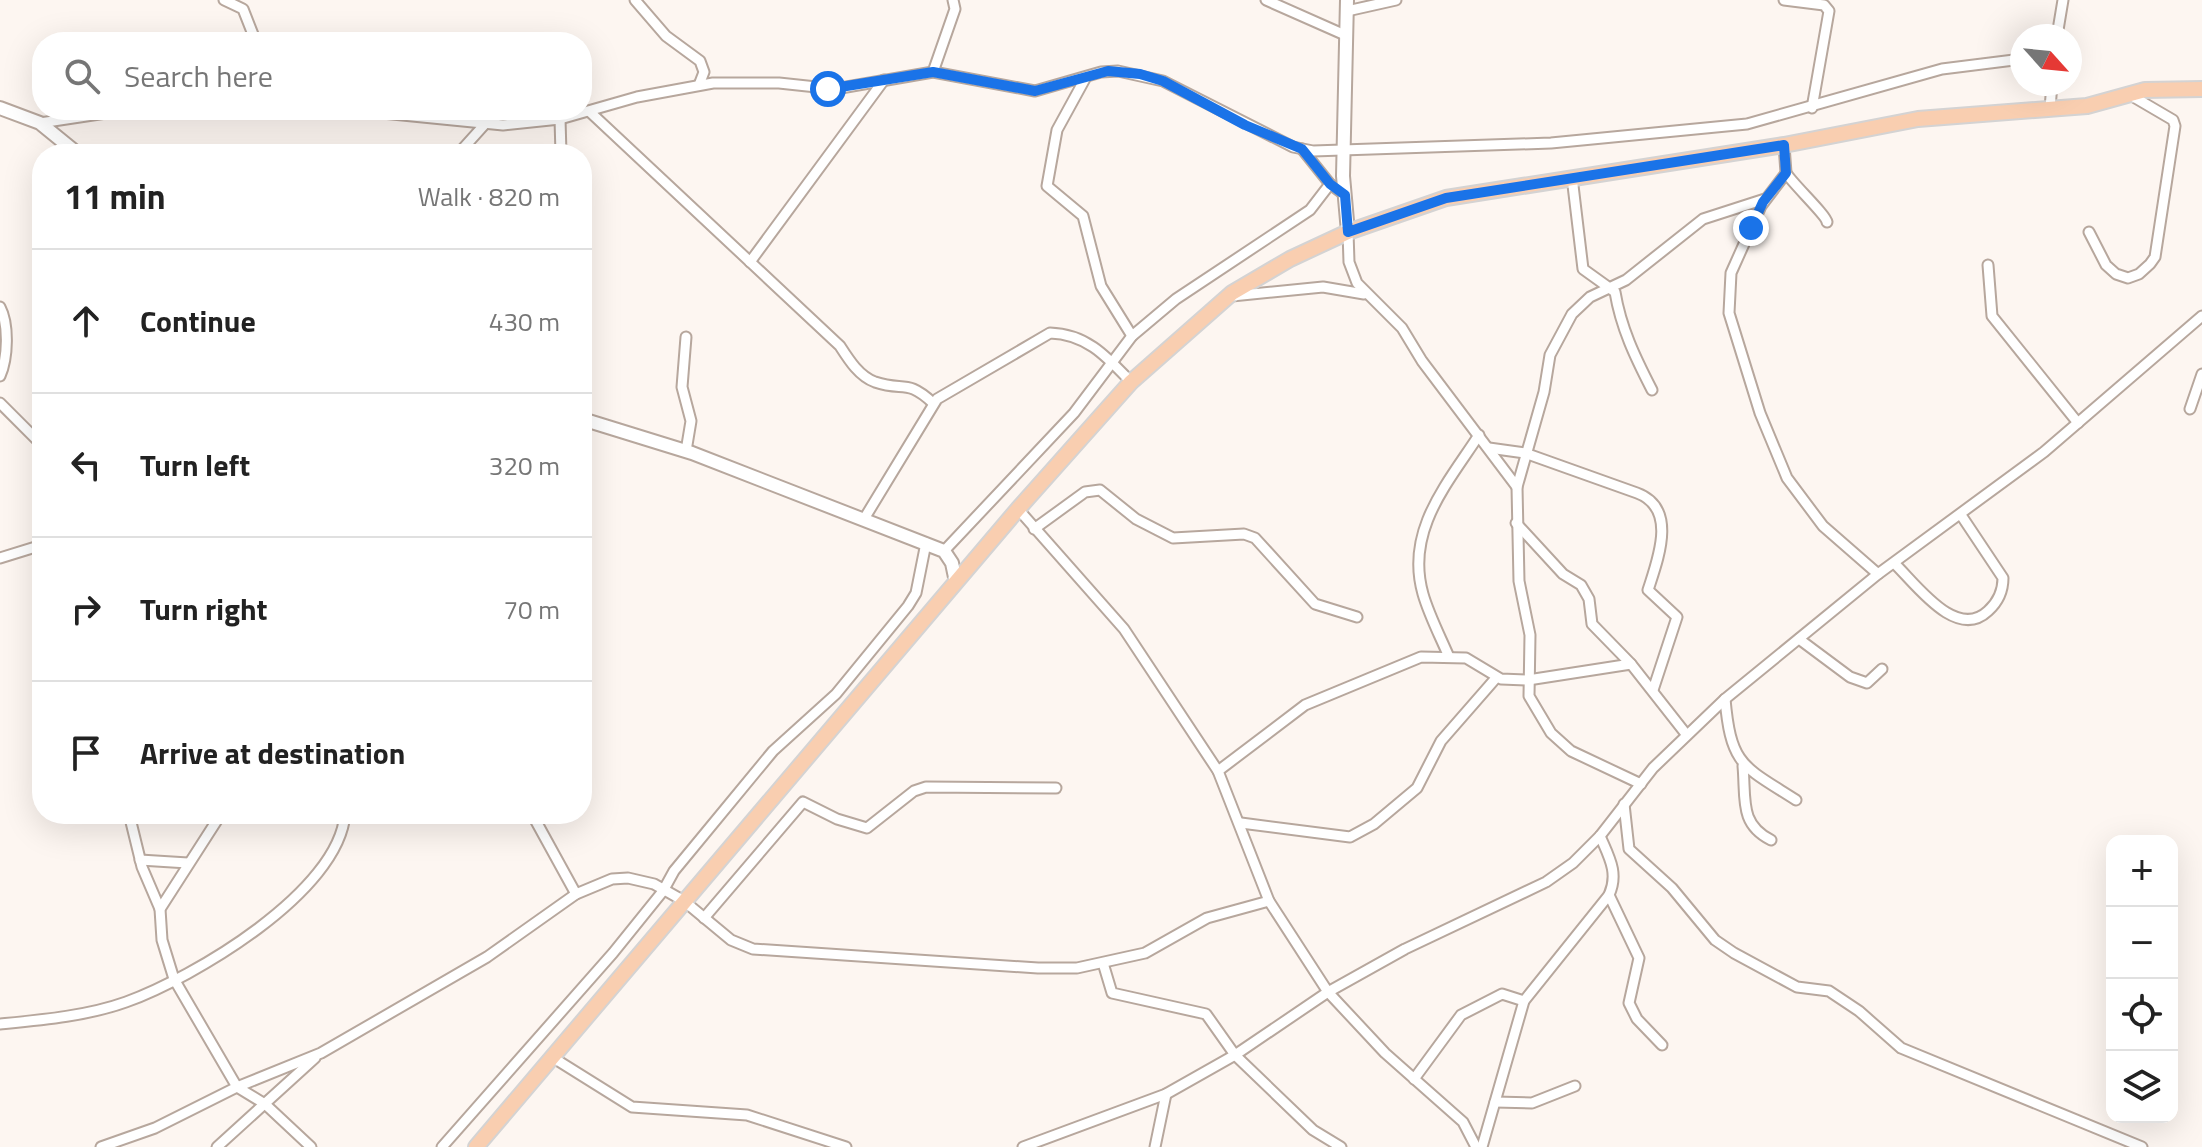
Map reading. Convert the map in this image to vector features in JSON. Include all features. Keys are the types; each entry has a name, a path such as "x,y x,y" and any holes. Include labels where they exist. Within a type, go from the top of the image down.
{"main road":[{"path":"476,1147 1018,509 1131,382 1228,296 1290,259 1348,232 1446,198 1784,145 1918,119 2087,106 2145,90 2202,89"}],"street":[{"path":"224,0 243,9 252,32"},
{"path":"635,0 666,36 700,61 704,72 699,85"},
{"path":"933,72 955,9 953,0"},
{"path":"1266,0 1345,35"},
{"path":"1396,0 1347,6 1344,149 1352,273 1364,294 1393,316 1422,361 1517,487"},
{"path":"1784,0 1824,5 1829,11 1812,108"},
{"path":"2059,24 2063,0"},
{"path":"592,111 637,97 699,85 779,83 828,89 933,72 1035,91 1108,71 1152,77 1245,125 1302,149 1606,140 1747,124 1942,69 2010,60"},
{"path":"1086,77 1057,130 1047,186 1083,216 1101,286 1132,336"},
{"path":"750,262 884,80"},
{"path":"2050,108 2051,96"},
{"path":"2089,232 2106,265 2116,274 2128,278 2139,274 2155,257 2175,126 2173,120 2132,96"},
{"path":"0,108 40,123 66,144"},
{"path":"592,114 840,346 863,375 875,382 910,385 933,403"},
{"path":"40,123 60,120"},
{"path":"461,120 485,124 545,120"},
{"path":"560,120 561,144"},
{"path":"467,144 485,124"},
{"path":"1784,145 1786,173 1799,192 1824,213 1827,222"},
{"path":"1302,149 1330,184 1345,195"},
{"path":"1786,173 1765,199 1729,282 1729,313 1772,449 1787,478 1823,526 1878,574"},
{"path":"1572,177 1583,269 1615,292 1617,310 1629,346 1652,390"},
{"path":"944,551 1074,413 1110,360 1132,336 1176,299 1310,210 1330,184"},
{"path":"1641,784 1571,751 1551,733 1529,696 1530,635 1519,581 1517,487 1557,339 1581,304 1611,289 1703,219 1765,199"},
{"path":"1988,265 1992,316 2078,423"},
{"path":"1228,296 1323,287 1364,294"},
{"path":"0,307 5,320 5,360 0,376"},
{"path":"1023,1147 1051,1142 1166,1094 1235,1055 1328,992 1405,949 1546,882 1573,863 1600,836 1686,734 1725,699 1878,574 1961,515 2078,423 2202,316"},
{"path":"864,519 924,425 933,403 1050,333 1079,339 1110,360 1131,382"},
{"path":"686,337 682,387 691,421 686,451"},
{"path":"2190,409 2202,374"},
{"path":"0,403 32,435"},
{"path":"592,422 686,451 926,543 944,551 952,563 956,582"},
{"path":"1449,657 1422,592 1421,533 1427,515 1479,435"},
{"path":"1489,448 1525,453 1648,497 1658,510 1662,541 1648,590 1677,617 1653,690"},
{"path":"1034,529 1085,492 1100,490 1161,534 1190,539 1244,534 1255,538 1315,604 1357,617"},
{"path":"1018,509 1064,557 1124,629 1218,771 1241,823 1269,901 1328,992 1414,1079 1463,1122 1476,1147"},
{"path":"1894,563 1946,612 1960,620 1969,621 1986,613 1998,601 2003,578 1961,515"},
{"path":"1516,523 1563,574 1581,585 1589,599 1592,624 1602,639 1631,664 1686,734"},
{"path":"442,1147 603,965 663,891 674,871 773,751 836,694 908,606 916,593 926,543"},
{"path":"0,558 32,548"},
{"path":"1799,639 1856,680 1867,683 1882,669"},
{"path":"1218,771 1305,705 1421,657 1472,660 1496,678 1528,680 1631,664"},
{"path":"1241,823 1350,837 1364,831 1417,788 1441,741 1496,678"},
{"path":"1725,699 1729,738 1743,766 1748,817 1754,832 1771,840"},
{"path":"1743,766 1796,800"},
{"path":"704,918 803,802 837,819 867,828 914,791 926,787 1056,788"},
{"path":"1624,804 1629,849 1672,888 1715,940 1734,953 1797,987 1829,991 1859,1011 1880,1034 1901,1048 2142,1147"},
{"path":"131,824 140,860 160,909 162,940 174,979 237,1087 265,1104 311,1147"},
{"path":"160,909 214,824"},
{"path":"0,1024 53,1018 125,1003 233,946 286,906 332,852 342,824"},
{"path":"538,824 576,894"},
{"path":"1482,1147 1524,1001 1609,895 1615,872 1600,836"},
{"path":"140,860 188,863"},
{"path":"101,1147 155,1128 237,1087 321,1053 487,957 576,894 612,879 628,878 654,884 684,901 740,945 810,955 1057,969 1145,953 1207,918 1269,901"},
{"path":"1609,895 1639,958 1629,1003 1637,1019 1662,1045"},
{"path":"1103,963 1112,993 1202,1012 1210,1018 1235,1055 1313,1130 1341,1147"},
{"path":"1414,1079 1461,1015 1502,994 1524,1001"},
{"path":"217,1147 321,1053"},
{"path":"552,1057 632,1107 747,1115 846,1147"},
{"path":"1495,1102 1532,1103 1575,1086"},
{"path":"1157,1146 1166,1094"}],"route":[{"path":"828,89 933,72 957,74 1008,88 1035,91 1108,71 1152,77 1245,125 1302,149 1330,184 1345,195 1348,232 1446,198 1784,145 1788,163 1786,173 1763,202 1751,228"}]}
